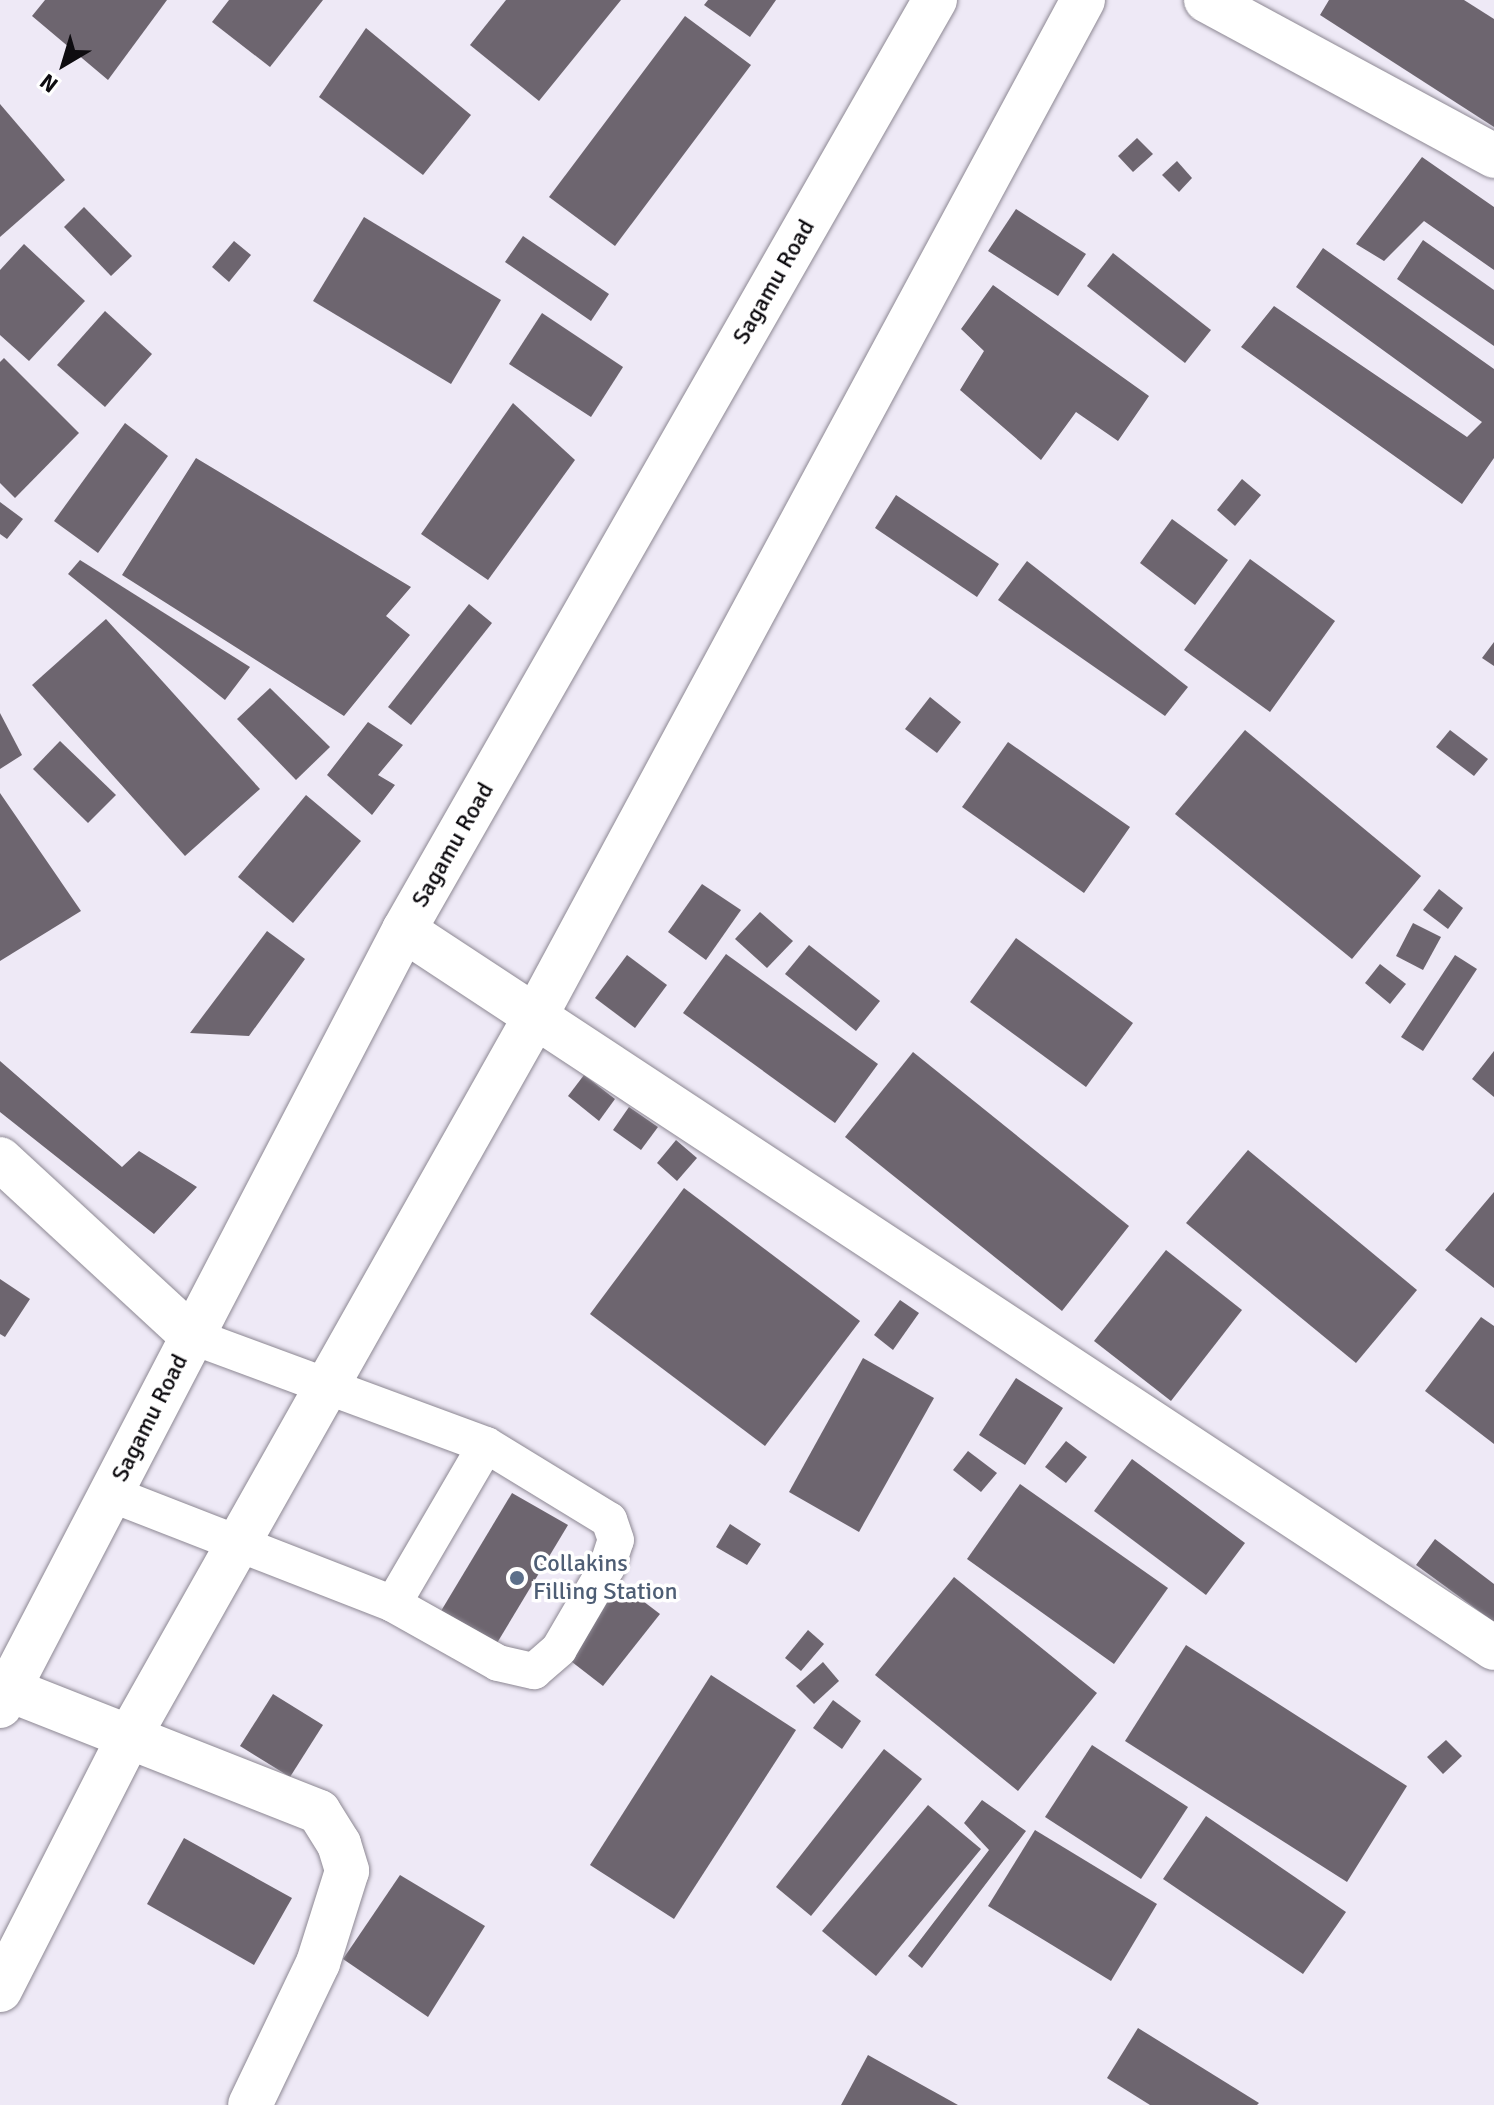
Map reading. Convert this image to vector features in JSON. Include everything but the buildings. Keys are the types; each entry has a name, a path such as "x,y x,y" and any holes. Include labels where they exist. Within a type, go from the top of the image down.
{"main road":[{"name":"Sagamu Road","path":"5,1698 404,930 935,0"},
{"path":"0,1990 129,1737 240,1544 324,1384 535,1017 1083,0"},
{"path":"1206,0 1494,156"},
{"path":"404,930 1494,1648"},
{"path":"0,1159 192,1336"},
{"path":"5,1698 129,1737 319,1812 339,1844 347,1871 318,1963 250,2105"}],"lane":[{"path":"111,1494 393,1604 498,1663 534,1671 559,1649 607,1567 616,1540 609,1520 486,1445 192,1336"},
{"path":"393,1604 486,1445"}],"place":[{"name":"Collakins Filling Station","path":"517,1578"}]}
